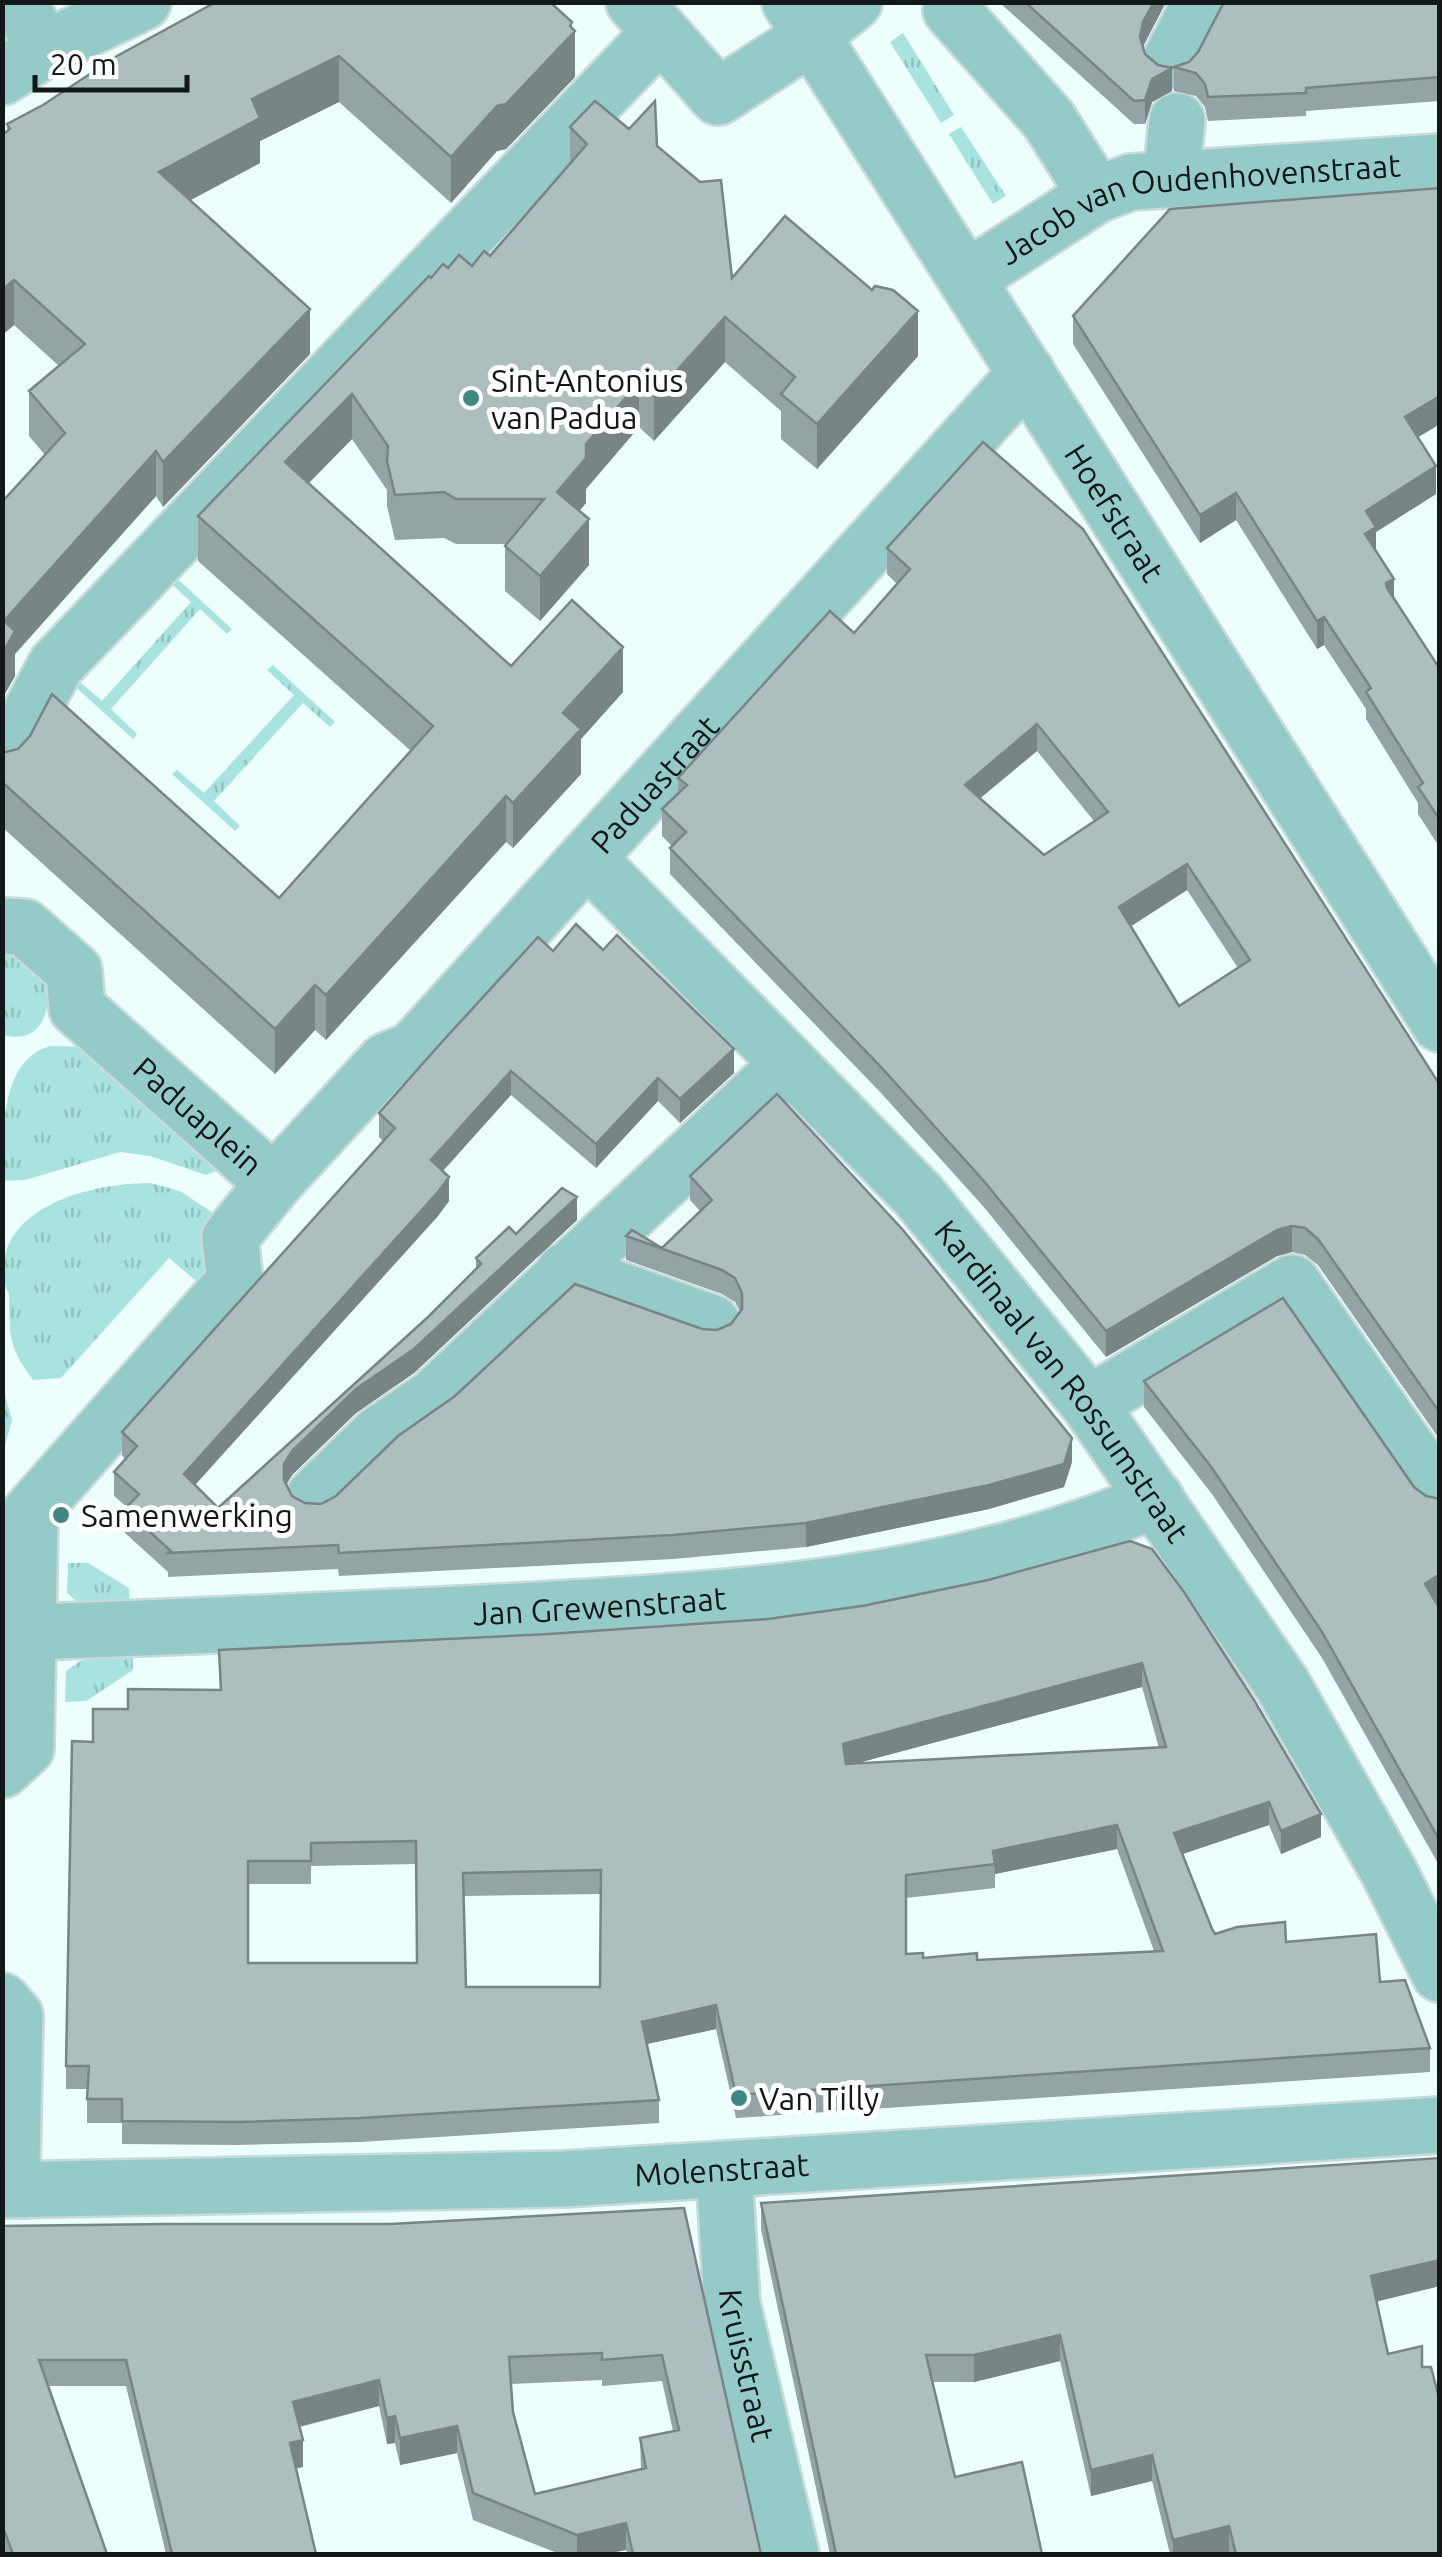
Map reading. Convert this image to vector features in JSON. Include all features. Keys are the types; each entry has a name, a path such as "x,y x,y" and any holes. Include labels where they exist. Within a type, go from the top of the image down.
{"street":[{"path":"18,2 24,63 143,2"},
{"path":"2,767 56,666 647,18 718,97 801,19 854,2"},
{"path":"1171,60 1201,2"},
{"path":"951,10 1049,120 1096,195"},
{"name":"Hoefstraat","path":"801,19 1440,1024"},
{"path":"1171,179 1176,121"},
{"name":"Jacob van Oudenhovenstraat","path":"968,278 1096,195 1131,182 1440,162"},
{"name":"Paduastraat","path":"274,1183 386,1060 413,1050 1027,373"},
{"name":"Kardinaal van Rossumstraat","path":"587,858 919,1196 1089,1404 1282,1684 1389,1872 1440,1974"},
{"name":"Paduaplein","path":"2,926 24,927 74,971 77,1008 274,1183 230,1238 235,1281 16,1511 30,1632 26,1748 2,1770"},
{"path":"314,1497 378,1435 434,1397 789,1064"},
{"path":"565,1271 712,1323"},
{"path":"1089,1404 1292,1283 1440,1495"},
{"name":"Jan Grewenstraat","path":"30,1632 474,1613 793,1592 924,1571 1101,1523 1156,1499"},
{"path":"2,2001 15,2016 13,2190"},
{"name":"Molenstraat","path":"13,2190 724,2172 1440,2126"},
{"name":"Kruisstraat","path":"724,2172 732,2304 792,2554"}],"green space":[{"path":"903,33 954,115 941,123 890,42"},
{"path":"961,127 1006,196 993,204 949,134"},
{"path":"169,571 232,629 227,634 200,609 111,709 137,734 133,739 70,682 74,677 102,701 191,602 164,577"},
{"path":"273,665 335,722 330,727 303,703 214,801 240,826 235,831 172,774 177,770 204,793 294,695 267,670"},
{"path":"2,950 14,950 48,982 45,1015 34,1031 26,1035 3,1035"},
{"path":"50,1046 93,1047 227,1167 206,1175 150,1156 120,1152 25,1180 3,1181 5,1120 13,1082 34,1054"},
{"path":"150,1183 180,1191 213,1213 201,1234 207,1279 201,1285 169,1258 61,1378 33,1380 18,1357 10,1330 9,1293 3,1270 13,1236 44,1208 64,1198 86,1191"},
{"path":"3,1388 12,1420 3,1453"},
{"path":"68,1563 88,1563 129,1588 130,1611 89,1612 67,1593"},
{"path":"132,1649 133,1670 86,1701 65,1702 66,1671 95,1651"}],"building":[{"path":"216,2 550,2 572,22 570,26 575,31 451,157 339,56 252,99 260,118 159,172 310,309 163,462 156,451 4,621 15,631 2,654 2,502 65,433 29,391 85,344 14,280 2,290 2,135 10,129 7,124 117,56"},
{"path":"1025,2 1154,2 1140,37 1145,54 1158,65 1172,68 1152,79 1145,100 1134,101"},
{"path":"1224,2 1440,2 1440,77 1306,88 1306,93 1208,97 1205,84 1196,73 1174,67 1189,62 1198,52"},
{"path":"595,101 629,129 655,101 657,146 700,182 721,180 732,278 785,216 872,290 875,286 893,290 918,311 817,424 781,394 795,377 725,317 654,396 639,382 586,444 586,458 557,492 589,519 540,576 505,546 544,499 456,499 444,492 395,495 387,461 388,446 352,394 285,462 511,666 572,600 623,647 563,713 581,729 513,803 506,796 326,995 315,985 275,1029 2,782 2,753 18,749 30,736 52,694 279,898 433,726 198,516 429,276 443,264 448,268 459,255 472,266 484,251 490,256 587,144 570,127"},
{"path":"1440,188 1440,396 1405,417 1436,466 1366,511 1376,527 1365,534 1394,579 1386,583 1387,588 1440,669 1440,820 1418,787 1423,783 1366,692 1371,688 1324,617 1317,621 1236,493 1200,515 1073,316 1170,209"},
{"path":"983,442 1083,529 1440,1085 1440,1413 1318,1239 1305,1228 1277,1230 1106,1331 983,1180 881,1067 670,848 686,832 662,809 687,785 678,778 830,611 854,633 910,569 887,548","holes":["1037,724 1108,812 1044,855 965,785","1187,864 1250,960 1179,1006 1119,907"]},
{"path":"576,924 603,950 617,935 734,1049 680,1099 658,1078 596,1144 511,1071 431,1160 449,1177 438,1192 184,1474 218,1508 428,1317 481,1264 476,1258 509,1227 516,1234 562,1188 577,1197 414,1349 356,1389 292,1451 284,1464 284,1480 292,1496 305,1503 321,1504 336,1496 398,1436 455,1396 575,1284 702,1329 717,1330 731,1324 742,1309 742,1293 735,1278 626,1236 632,1230 662,1248 712,1200 690,1176 777,1094 903,1230 1072,1438 1064,1464 989,1485 806,1523 673,1535 339,1553 338,1545 168,1553 171,1551 125,1509 139,1494 114,1472 137,1446 122,1432 395,1128 379,1113 441,1043 538,937 553,951"},
{"path":"1283,1298 1414,1487 1426,1496 1440,1499 1440,1574 1425,1584 1440,1609 1440,1841 1322,1632 1212,1468 1144,1381"},
{"path":"1130,1541 1152,1549 1254,1700 1321,1814 1281,1831 1269,1802 1174,1833 1212,1929 1215,1934 1237,1927 1285,1922 1286,1942 1376,1934 1380,1982 1405,1980 1430,2048 736,2095 716,2005 642,2022 659,2100 237,2122 122,2121 122,2099 87,2099 89,2066 66,2066 72,1741 93,1742 93,1709 128,1709 128,1689 221,1690 219,1650 768,1619 862,1606 988,1580","holes":["1142,1663 1166,1747 846,1764 843,1744","1117,1825 1163,1951 977,1960 977,1953 923,1958 923,1953 906,1954 906,1875 995,1864 993,1851","416,1841 417,1963 248,1963 248,1861 311,1861 311,1843","601,1870 600,1987 466,1987 463,1873"]},
{"path":"1440,2158 1440,2260 1371,2276 1388,2354 1422,2346 1422,2367 1431,2367 1440,2402 1440,2554 1236,2554 1229,2526 1173,2540 1152,2455 1091,2470 1060,2335 974,2355 926,2355 955,2477 1022,2462 1042,2554 836,2554 761,2203"},
{"path":"684,2208 761,2554 633,2554 626,2523 577,2535 473,2493 457,2426 400,2438 395,2416 387,2418 379,2380 293,2402 303,2440 290,2443 316,2554 172,2554 126,2360 39,2360 107,2554 13,2554 2,2525 2,2226 390,2224","holes":["602,2353 602,2360 662,2355 679,2430 640,2438 646,2468 535,2494 513,2412 509,2357"]}],"place":[{"name":"Sint-Antonius van Padua","path":"471,398"},
{"name":"Samenwerking","path":"61,1515"},
{"name":"Van Tilly","path":"739,2098"}]}
